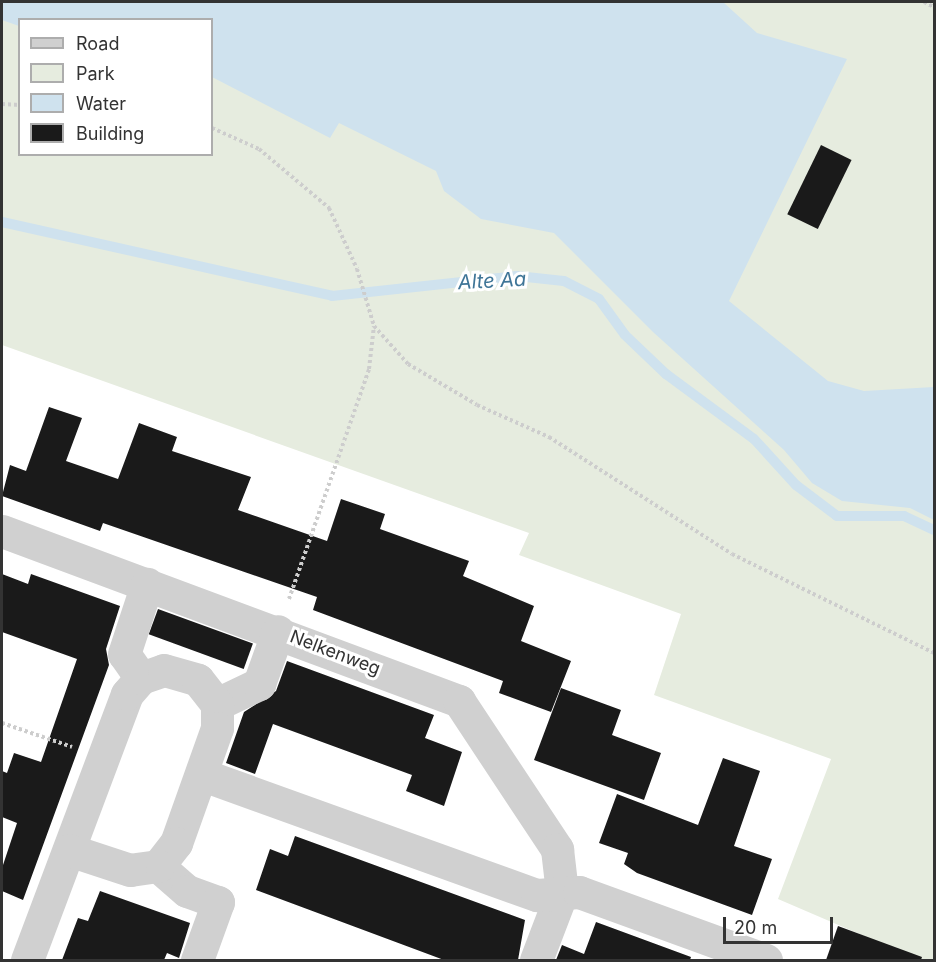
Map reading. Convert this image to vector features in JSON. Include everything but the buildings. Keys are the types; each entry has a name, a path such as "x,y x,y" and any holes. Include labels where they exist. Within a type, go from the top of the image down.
{"street":[{"name":"Nelkenweg","path":"2,531 278,631 459,701 557,849 562,892"},
{"path":"141,678 124,654 147,584"},
{"path":"217,704 259,684 278,631"},
{"path":"27,960 127,694 141,678 164,670 198,680 217,704 218,728 176,843 158,866 130,870 69,850"},
{"path":"202,775 537,895 562,892 584,893 766,960"},
{"path":"158,866 186,891 218,902 197,960"},
{"path":"536,960 562,892"}],"path":[{"path":"924,2 934,7"},
{"path":"2,104 18,105"},
{"path":"213,128 259,149 308,187 329,208 357,269 374,326 390,348 429,378 549,437 732,554 934,653"},
{"path":"278,631 369,369 374,326"},
{"path":"2,723 103,757"}],"green space":[{"path":"2,2 934,2 934,960 880,960 885,945 778,899 831,759 654,695 681,614 519,555 529,533 2,345"}],"water":[{"path":"2,2 723,2 757,33 847,59 729,301 828,381 864,391 934,387 934,520 910,508 842,501 812,483 784,450 653,332 554,233 481,219 444,191 436,171 339,123 330,138 213,78 213,18 18,18 18,26 2,20"}],"waterway":[{"name":"Alte Aa","path":"2,222 332,296 517,276 564,281 599,299 625,335 666,374 754,439 796,485 837,516 904,516 934,530"}]}
